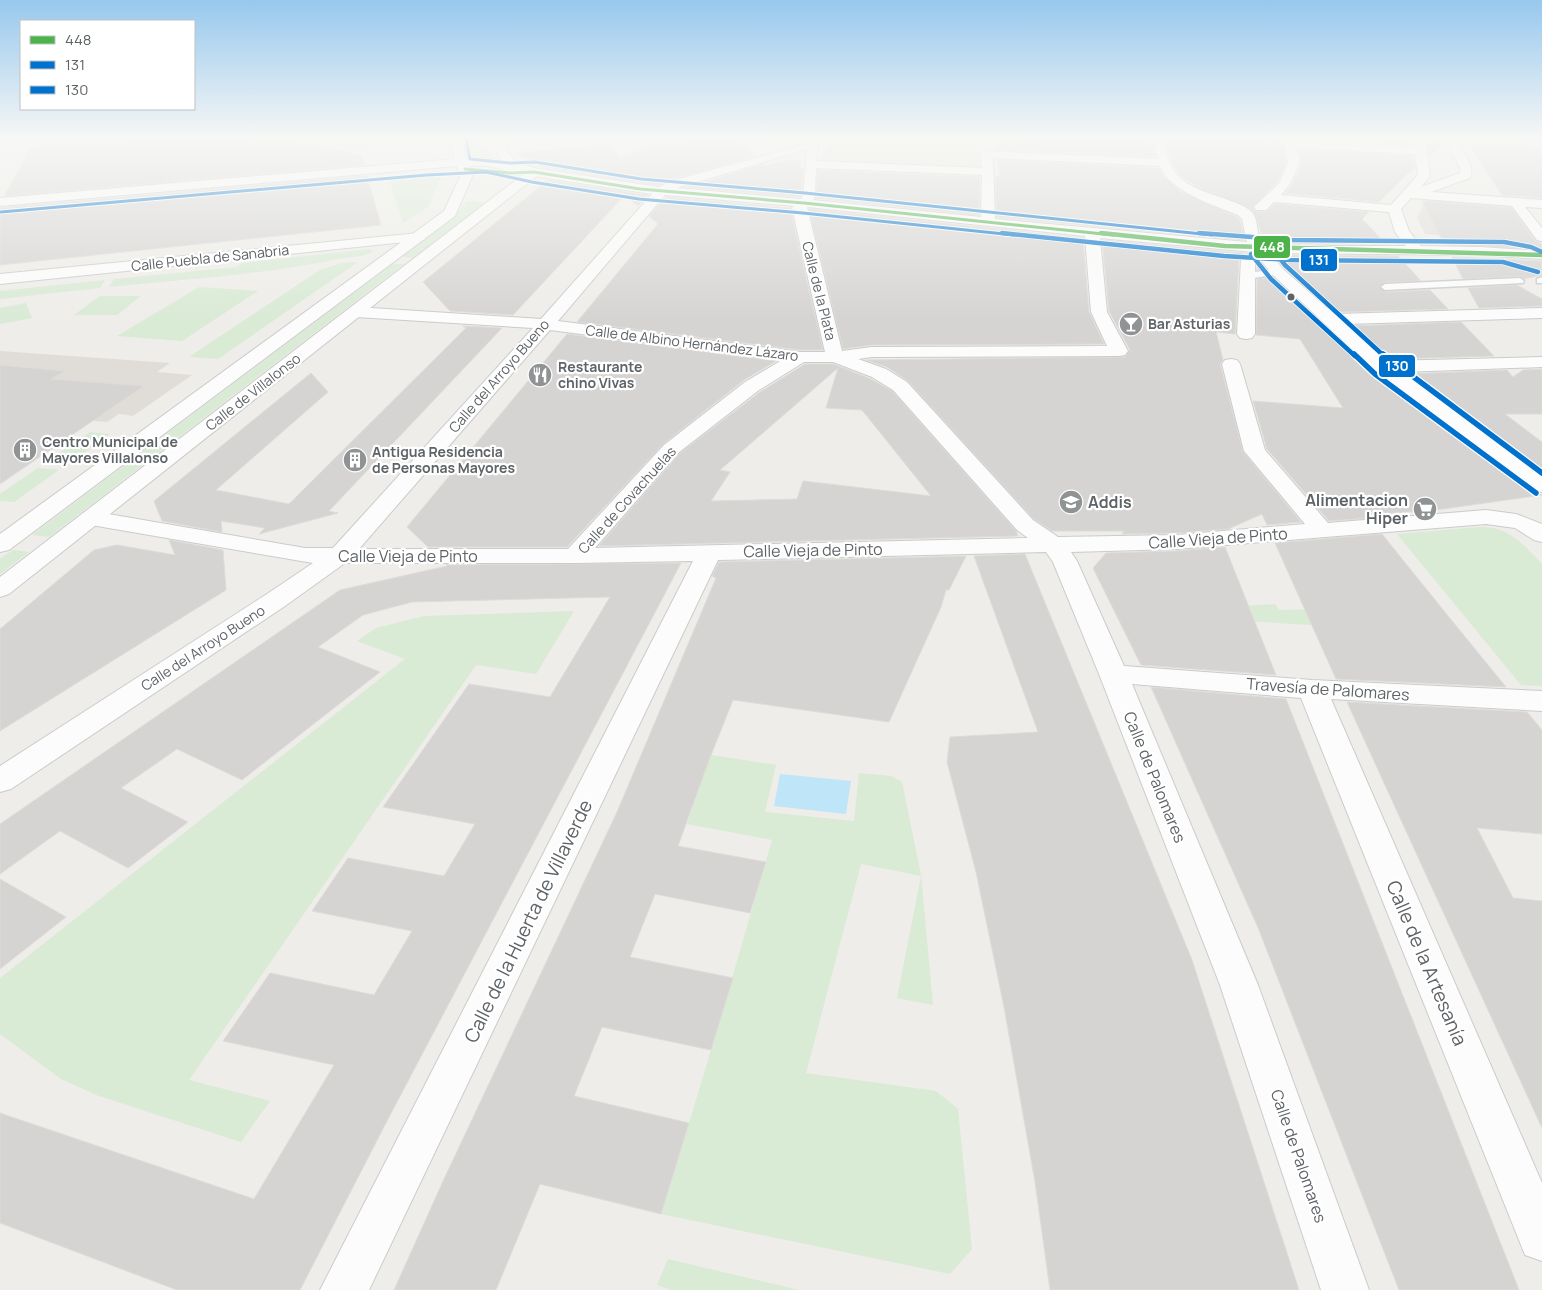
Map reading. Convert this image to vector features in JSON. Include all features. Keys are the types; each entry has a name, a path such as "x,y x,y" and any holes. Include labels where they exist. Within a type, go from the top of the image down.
{"street":[{"path":"0,202 35,199"},
{"name":"Calle de Villalonso","path":"0,545 419,237 465,199"},
{"name":"Calle de Villalonso","path":"0,589 501,199"},
{"name":"Calle del Arroyo Bueno","path":"0,781 270,604 339,556 654,199"},
{"path":"762,199 1092,233 1251,261 1278,272 1382,367 1542,485"},
{"name":"Calle de la Plata","path":"807,199 799,208 835,356"},
{"path":"988,199 988,222"},
{"path":"1211,199 1243,212 1249,218 1253,241 1246,334"},
{"path":"1249,218 1271,199"},
{"path":"1285,199 1394,209 1404,199"},
{"path":"1479,199 1542,204"},
{"path":"1518,206 1542,237"},
{"path":"1394,209 1402,232 1417,251"},
{"name":"Calle de Albino Hernández Lázaro","path":"356,312 544,324 800,357 872,352 1119,351 1099,312 1092,233"},
{"name":"Calle Puebla de Sanabria","path":"0,279 419,237"},
{"path":"1251,261 1417,251 1504,252 1542,255"},
{"path":"1504,252 1528,257 1542,263"},
{"path":"1504,252 1541,278"},
{"path":"1329,319 1542,313"},
{"name":"Calle de Palomares","path":"835,356 879,373 900,386 1025,525 1053,545 1065,561 1113,674 1239,985 1345,1290"},
{"name":"Calle de Covachuelas","path":"575,556 671,449 752,386 800,357"},
{"path":"1382,367 1542,362"},
{"path":"1231,364 1255,451 1322,530"},
{"name":"Calle Vieja de Pinto","path":"91,518 305,555 339,556 575,556 1176,542 1486,517 1502,518 1540,529"},
{"name":"Calle de la Huerta de Villaverde","path":"344,1290 710,552"},
{"name":"Travesía de Palomares","path":"1113,674 1540,703"},
{"name":"Calle de la Artesanía","path":"1312,688 1542,1238"}],"lane":[{"path":"1251,261 1278,272"},
{"path":"1385,287 1520,281"}],"shaded area":[{"path":"1426,200 1515,207 1540,242 1425,234 1417,218"},
{"path":"0,351 170,363 157,372 192,375 133,416 119,414 107,422 0,413"}],"green space":[{"path":"395,199 431,199 428,207 403,223"},
{"path":"467,201 485,202 413,258 402,257 452,219"},
{"path":"369,249 373,251 363,256 315,264 227,276 109,287 114,279 237,267 242,263"},
{"path":"358,262 218,359 189,357 320,270 341,263"},
{"path":"393,264 404,264 49,537 32,535"},
{"path":"105,280 100,288 0,299 0,291"},
{"path":"199,287 258,291 182,341 117,336"},
{"path":"100,296 141,296 117,315 74,315"},
{"path":"26,303 32,318 0,324 0,308"},
{"path":"90,432 110,434 71,462 49,460"},
{"path":"38,468 59,470 14,502 0,501 0,494"},
{"path":"1480,527 1508,533 1542,564 1542,686 1521,685 1397,534"},
{"path":"13,550 29,552 0,574 0,559"},
{"path":"1275,604 1279,610 1333,609 1345,627 1229,620 1224,607"},
{"path":"574,611 536,674 476,665 189,1080 270,1101 241,1142 99,1096 61,1079 0,1034 0,978 405,659 357,641 376,628 424,616"},
{"path":"711,755 776,765 765,812 854,821 859,773 891,776 902,782 921,875 933,1005 897,998 921,876 861,864 806,1073 936,1091 958,1109 972,1249 950,1274 661,1214 772,840 687,824"},
{"path":"668,1259 799,1290 671,1290 657,1285"}],"water":[{"path":"780,774 851,781 846,814 774,806"}],"building":[{"path":"101,199 374,199 381,225 0,265 0,208"},
{"path":"524,199 621,199 513,315 450,311 423,282"},
{"path":"630,199 644,199 638,206"},
{"path":"664,199 691,199 790,208 823,350 800,350 577,322 658,224 649,216"},
{"path":"828,199 979,199 979,215"},
{"path":"996,199 1197,199 1237,217 1240,220 1245,240 997,217"},
{"path":"1228,199 1260,199 1253,206 1254,211 1266,212 1275,204 1369,212 1362,219 1386,244 1290,244 1264,242 1256,216 1249,208"},
{"path":"1350,199 1382,199 1379,202"},
{"path":"1422,201 1511,208 1535,241 1542,243 1542,249 1445,245"},
{"path":"809,209 1083,238 1089,312 1104,344 872,345 843,349"},
{"path":"1102,240 1253,254 1265,269 1257,270 1257,260 1253,255 1243,255 1239,259 1235,334 1216,332 1223,360 1220,364 1243,452 1301,522 1267,525 1262,514 1228,529 1176,533 1122,534 1124,531 1052,531 1034,519 908,381 887,367 866,360 1125,357 1130,350 1109,311"},
{"path":"1274,255 1398,256 1421,281 1385,282 1380,288 1385,292 1430,290 1448,309 1335,312 1284,268"},
{"path":"1452,257 1542,261 1542,275 1524,279 1520,276 1463,279"},
{"path":"1273,277 1374,372 1533,492 1542,495 1436,510 1366,515 1368,518 1329,521 1267,449 1253,401 1343,408 1300,339 1256,335 1257,279"},
{"path":"1517,285 1542,299 1542,306 1479,308 1468,288"},
{"path":"1461,322 1494,356 1388,359 1350,326"},
{"path":"463,326 502,328 329,511 338,513 259,534 265,528 221,521 222,532 162,521 154,501 311,373 328,392 216,490 289,504 466,328"},
{"path":"567,334 776,361 744,380 663,444 567,547 428,547 407,527"},
{"path":"805,364 833,364 871,379 892,391 1016,531 1018,536 599,546 679,454 760,392","holes":["838,368 826,408 862,410 931,496 803,481 797,499 711,501 730,472 720,470"]},
{"path":"0,365 65,371 51,379 144,386 0,484"},
{"path":"1542,369 1542,414 1505,414 1542,442 1542,473 1406,374 1507,370 1513,377 1523,370"},
{"path":"1382,534 1506,687 1336,679 1275,543"},
{"path":"169,540 223,550 226,590 0,731 0,629 94,550 117,545 175,555"},
{"path":"1225,547 1276,675 1141,665 1093,568 1106,553 1176,551"},
{"path":"1025,554 1192,960 1299,1290 1050,1290 1035,1182 1004,1007 976,872 947,762 950,737 1038,732 974,556"},
{"path":"966,556 949,590 946,590 941,607 889,722 733,700 678,846 766,862 750,913 655,894 630,957 733,978 711,1050 602,1027 574,1096 689,1123 661,1214 540,1184 496,1290 394,1290 444,1179 617,812 716,578 712,576 719,562"},
{"path":"681,563 300,1290 177,1290 0,1223 0,1113 254,1199 334,1065 223,1041 270,973 374,995 412,931 312,911 348,858 444,876 475,824 383,807 469,684 550,697 610,597 412,602 363,615 318,647 380,672 242,780 177,749 121,788 188,822 128,868 60,831 0,874 0,824 340,590 446,565"},
{"path":"1151,687 1286,699 1519,1290 1399,1290 1259,930"},
{"path":"1347,702 1527,712 1542,730 1542,834 1477,828 1513,898 1542,901 1542,1128"},
{"path":"0,879 66,917 0,969"}],"transit line":[{"name":"131","path":"1,212 148,199"},
{"name":"131","path":"641,199 803,213 1224,256 1290,260 1503,262 1538,272"},
{"name":"448","path":"759,199 1225,246 1542,255"},
{"name":"130","path":"866,199 1226,236 1290,240 1504,242 1531,247 1542,252"},
{"name":"130","path":"1267,242 1285,265 1388,359 1542,473"},
{"name":"131","path":"1251,254 1271,279 1375,374 1536,493"}],"place":[{"name":"Bar Asturias","path":"1131,324"},
{"name":"Restaurante chino Vivas","path":"540,375"},
{"name":"Centro Municipal de Mayores Villalonso","path":"25,450"},
{"name":"Antigua Residencia de Personas Mayores","path":"355,460"},
{"name":"Addis","path":"1071,502"},
{"name":"Alimentacion Hiper","path":"1425,509"}]}
